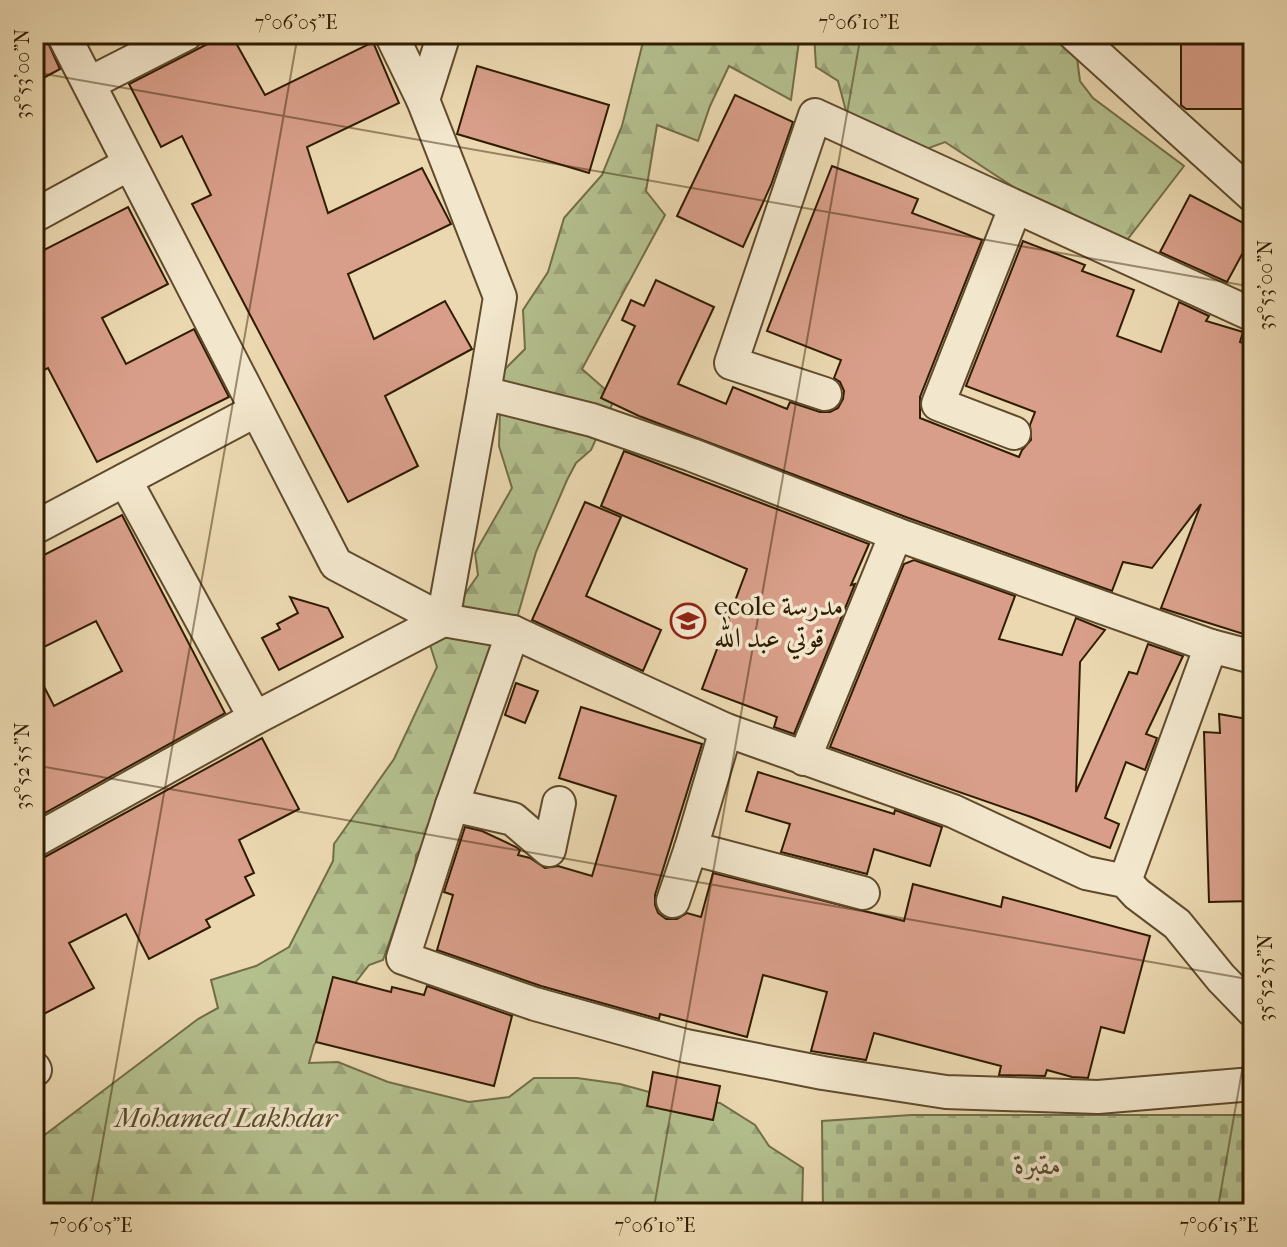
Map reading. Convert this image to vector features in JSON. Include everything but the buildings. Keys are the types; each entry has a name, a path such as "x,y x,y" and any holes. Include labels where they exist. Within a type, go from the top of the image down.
{"street":[{"path":"63,34 336,564 443,620 513,632 726,730 953,811 1086,873 1125,881 1177,924 1253,1011"},
{"path":"90,83 186,34"},
{"path":"391,34 423,100 500,297 443,620"},
{"path":"423,100 444,34"},
{"path":"1074,34 1253,196"},
{"path":"825,394 731,363 815,115 1253,315"},
{"path":"34,216 129,164"},
{"path":"1014,433 938,404 1015,208"},
{"path":"484,393 592,420 896,534 1211,646 1253,657"},
{"path":"34,528 255,411"},
{"path":"125,480 255,718"},
{"path":"804,759 896,534"},
{"path":"34,841 255,718 443,620"},
{"path":"513,632 452,805 403,958 520,999 686,1046 823,1073 946,1092 1098,1097 1253,1084"},
{"path":"1125,881 1211,646"},
{"path":"673,901 726,730"},
{"path":"452,805 513,819 549,850 559,803"},
{"path":"691,848 863,893"},
{"path":"1221,978 1253,975"}],"green space":[{"name":"Mohamed Lakhdar","path":"645,34 800,34 791,100 729,66 698,141 657,125 646,191 665,215 582,369 615,398 591,450 576,463 567,480 536,552 513,632 427,840 416,855 415,869 383,960 369,965 345,996 329,1026 314,1045 309,1063 338,1062 388,1082 469,1102 509,1097 534,1078 577,1078 620,1084 660,1095 720,1103 755,1125 769,1146 803,1168 802,1213 34,1213 34,1143 198,1019 218,1008 211,980 256,966 289,947 333,861 334,844 394,759 437,667 430,645 478,575 475,553 512,488 499,446 501,373 525,349 523,310 548,272 564,218 602,175 622,126"},
{"path":"814,34 1059,34 1077,58 1080,81 1093,98 1184,166 1127,240 1044,207 945,142 907,156 846,111 838,81 816,67"},
{"name":"مقبرة","path":"911,1115 1253,1115 1253,1213 823,1213 822,1121"}],"place":[{"name":"ecole مدرسة قوتي عبد الله","path":"688,621"}]}
